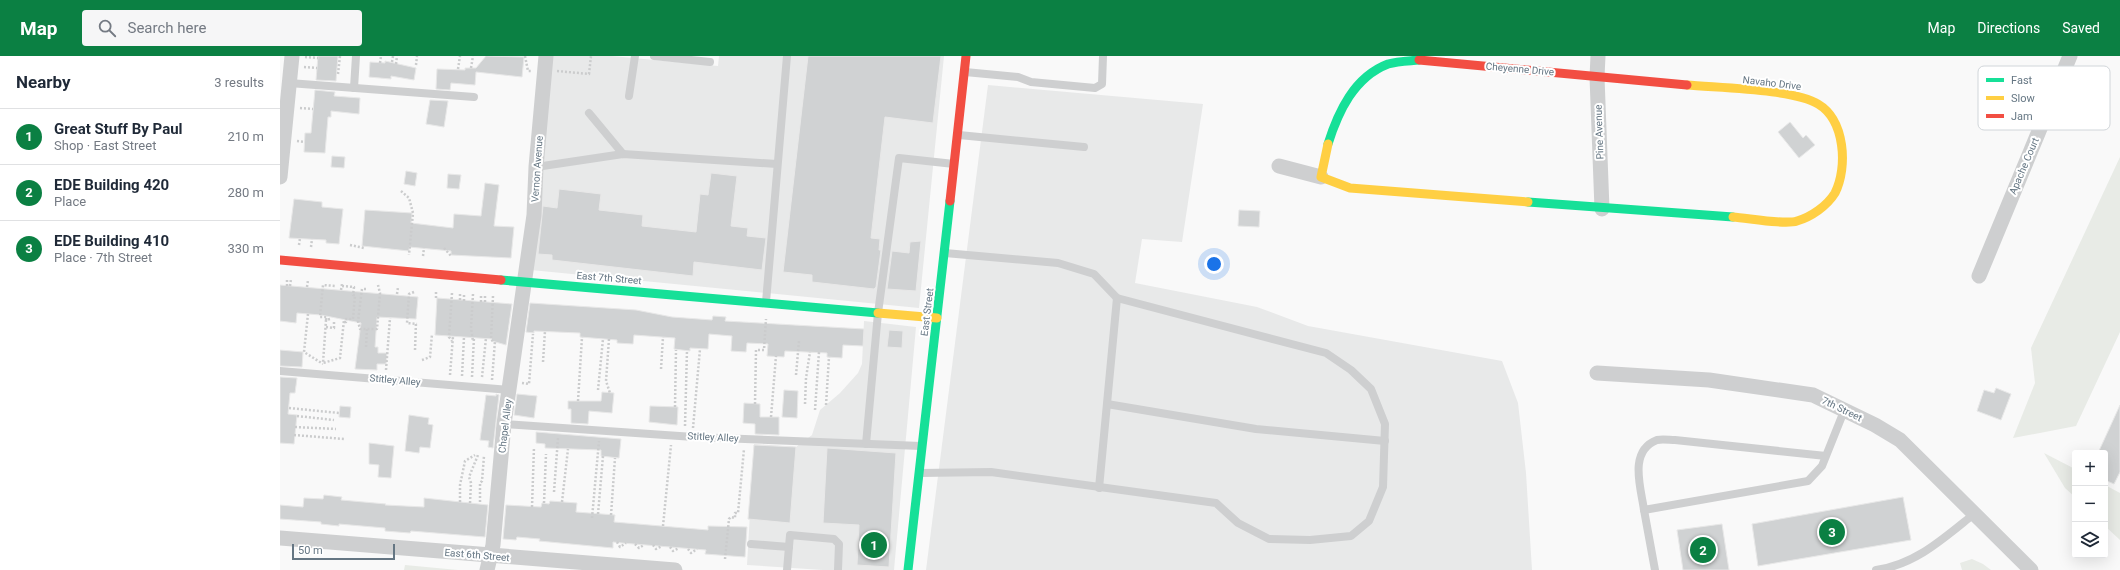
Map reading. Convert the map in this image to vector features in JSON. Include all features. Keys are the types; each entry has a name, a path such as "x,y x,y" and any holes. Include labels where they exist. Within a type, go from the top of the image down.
{"main road":[{"name":"East Street","path":"908,570 945,253 966,56"},
{"name":"Cheyenne Drive","path":"1321,177 1329,139 1342,107 1357,85 1386,65 1419,60 1597,77"},
{"name":"Navaho Drive","path":"1597,77 1794,95 1810,99 1825,109 1835,123 1840,140 1842,170 1835,192 1818,211 1807,218 1795,222 1602,209"},
{"path":"1321,177 1350,188 1602,209"},
{"name":"East 7th Street","path":"280,260 937,318"}],"street":[{"name":"Pine Avenue","path":"1598,56 1597,77 1602,209"},
{"name":"Apache Court","path":"2066,66 2070,56"},
{"path":"280,177 289,83 296,61"},
{"name":"Vernon Avenue","path":"524,282 534,215 536,167 546,63"},
{"name":"Apache Court","path":"1979,276 2039,130"},
{"path":"1279,166 1321,177"},
{"name":"Chapel Alley","path":"488,563 493,545 504,424 524,282"},
{"name":"7th Street","path":"1597,372 1709,380 1813,395 1875,425 1900,440 2031,570"},
{"name":"East 6th Street","path":"280,538 488,563 675,570"}],"lane":[{"path":"354,88 356,56"},
{"path":"629,96 635,56"},
{"path":"654,56 710,62"},
{"path":"766,303 774,226 777,164 787,56"},
{"path":"965,72 1018,77 1031,82 1095,88 1102,84 1103,56"},
{"path":"289,83 474,97"},
{"path":"589,113 623,154"},
{"path":"958,134 1084,147"},
{"path":"536,167 623,154 777,164"},
{"path":"866,444 878,312 899,158 955,164"},
{"path":"920,473 991,472 1216,503 1238,524 1269,539 1310,540 1351,536 1369,521 1383,487 1385,424 1371,389 1351,370 1326,353 1117,298 1094,274 1058,263 945,253"},
{"path":"1099,488 1117,298"},
{"name":"Stitley Alley","path":"280,371 510,390"},
{"path":"1107,404 1256,429 1385,441"},
{"path":"1644,510 1808,481 1822,466 1844,411"},
{"name":"Stitley Alley","path":"504,424 694,437 922,446"},
{"path":"1655,570 1644,510 1638,465 1644,448 1657,440 1675,440 1826,456"},
{"path":"1876,570 1892,568 1915,558 1939,542 1974,514"},
{"path":"787,570 790,535 834,539 839,544 838,570"},
{"path":"751,544 789,547"}],"path":[{"path":"300,56 318,58"},
{"path":"338,74 340,56"},
{"path":"380,63 381,56"},
{"path":"392,62 393,56"},
{"path":"396,64 397,56"},
{"path":"416,65 417,56"},
{"path":"458,70 460,56"},
{"path":"472,68 473,56"},
{"path":"546,63 589,74 591,56"},
{"path":"296,61 317,68"},
{"path":"296,107 313,109"},
{"path":"401,191 409,198 413,213 409,262"},
{"path":"350,245 364,248"},
{"path":"444,248 449,256 457,258"},
{"path":"289,278 289,286"},
{"path":"307,287 308,279"},
{"path":"323,374 327,317 320,317 323,285 336,288 336,282"},
{"path":"341,290 342,282"},
{"path":"366,284 366,291 362,289 358,321 360,328 377,329 380,293 378,285"},
{"path":"308,314 304,352 312,359 323,363 340,358 344,321 346,322 346,319 353,319 355,295 353,295 354,287 342,286"},
{"path":"397,294 398,286"},
{"path":"414,288 414,297"},
{"path":"436,289 436,298"},
{"path":"452,290 449,337 452,341"},
{"path":"460,300 462,291 464,301"},
{"path":"414,292 409,294 407,323 417,323 415,350"},
{"path":"471,387 473,341 471,328 473,292"},
{"path":"492,389 495,342 491,339 493,293"},
{"path":"755,404 756,350 764,350 766,315"},
{"path":"386,380 390,318"},
{"path":"326,320 330,319"},
{"path":"326,327 334,328 334,320"},
{"path":"366,347 367,328"},
{"path":"543,362 545,332"},
{"path":"422,360 430,357 432,334"},
{"path":"449,385 453,336"},
{"path":"461,386 464,337"},
{"path":"473,341 474,337"},
{"path":"578,401 582,337"},
{"path":"661,369 663,337"},
{"path":"480,388 486,338"},
{"path":"598,390 602,338"},
{"path":"609,339 606,381 610,393"},
{"path":"796,376 799,342"},
{"path":"694,437 695,395 700,349"},
{"path":"675,407 676,350"},
{"path":"685,436 687,350"},
{"path":"805,404 806,378 810,352"},
{"path":"815,410 819,352"},
{"path":"770,417 776,356"},
{"path":"826,405 829,357"},
{"path":"289,408 339,413"},
{"path":"297,416 334,420"},
{"path":"295,427 336,429"},
{"path":"554,492 559,428"},
{"path":"592,518 600,430"},
{"path":"294,435 344,439"},
{"path":"663,526 672,435"},
{"path":"725,559 729,519 735,518 735,513 738,513 746,439"},
{"path":"532,507 534,447"},
{"path":"562,502 568,449"},
{"path":"544,503 546,454"},
{"path":"460,502 460,485 465,461 476,455 469,477 471,483 470,503"},
{"path":"480,502 480,483 482,481 484,456"},
{"path":"598,514 602,456"},
{"path":"611,515 615,458"},
{"path":"617,542 620,549 626,543"},
{"path":"635,544 638,550 644,545"},
{"path":"653,545 656,551 662,546"},
{"path":"670,547 673,553 679,548"},
{"path":"688,548 691,554 697,549"}],"shaded area":[{"path":"552,56 612,56 718,66 719,56 944,56 919,308 531,270"},
{"path":"988,85 1203,104 1182,242 1142,239 1135,283 1257,307 1308,326 1502,361 1518,403 1526,473 1532,570 926,570"},
{"path":"2120,157 2120,332 2076,426 2013,438 2035,383 2031,348"},
{"path":"864,321 916,327 894,570 823,570 747,565 754,444 796,447 812,435 820,410 840,393 858,373 862,364"},
{"path":"2044,453 2072,467 2072,494 2065,488"},
{"path":"2108,487 2120,493 2120,540 2108,529"},
{"path":"1972,559 1991,570 1962,570 1960,563"},
{"path":"405,565 458,570 404,570"}],"building":[{"path":"318,56 338,56 336,81 316,80"},
{"path":"486,56 524,57 522,77 476,72 475,85 451,83 450,90 436,89 437,69 465,70 465,68 476,68"},
{"path":"808,56 941,56 933,123 885,117 871,238 880,239 879,250 881,250 876,287 874,289 812,282 812,275 783,272"},
{"path":"385,61 416,68 414,80 391,76 391,79 369,77 370,62 385,63"},
{"path":"315,90 335,92 334,96 360,98 359,114 331,111 331,117 328,117 325,153 304,152 305,133 311,133"},
{"path":"430,100 448,101 444,127 426,124"},
{"path":"1790,122 1803,138 1806,135 1815,145 1799,158 1778,132"},
{"path":"332,156 345,157 344,168 331,167"},
{"path":"406,171 417,173 415,186 404,184"},
{"path":"711,173 737,176 731,226 748,228 747,236 766,238 762,270 694,262 693,276 552,260 552,255 538,254 543,206 557,208 559,189 601,194 599,210 643,215 642,226 696,232 700,194 708,195"},
{"path":"448,174 461,175 459,189 447,188"},
{"path":"485,183 499,185 494,226 514,227 511,258 451,255 451,251 409,247 409,251 362,246 365,210 412,213 411,223 453,228 454,214 481,216"},
{"path":"294,199 322,202 322,207 343,209 339,244 326,243 326,240 289,238"},
{"path":"1239,210 1260,211 1259,227 1238,226"},
{"path":"921,241 916,291 887,289 892,251 909,253 910,242"},
{"path":"280,285 418,297 416,319 377,317 375,347 378,347 378,353 387,353 386,364 377,364 377,370 355,369 361,323 321,315 297,313 296,323 280,321"},
{"path":"437,298 512,304 506,345 492,341 492,339 435,335"},
{"path":"530,303 636,310 672,317 712,320 713,316 726,317 725,321 864,329 863,346 843,345 842,358 827,357 827,353 785,351 784,357 767,356 768,344 747,343 746,352 731,351 732,336 709,334 708,349 690,348 690,351 674,349 675,338 634,335 633,344 617,343 617,340 580,337 580,333 526,332"},
{"path":"889,330 903,331 902,348 887,347"},
{"path":"280,350 303,352 302,367 280,366"},
{"path":"280,377 297,378 295,393 290,393 288,414 297,415 294,444 280,443"},
{"path":"1996,388 2011,394 2001,420 1977,411 1984,390 1994,393"},
{"path":"784,390 798,391 797,418 782,417"},
{"path":"602,392 614,393 612,413 589,411 588,424 571,423 571,409 568,409 568,401 601,401"},
{"path":"496,394 499,395 493,448 488,447 489,441 480,440 486,395 496,396"},
{"path":"517,394 537,396 534,418 514,415"},
{"path":"744,403 760,404 760,417 779,417 779,435 755,434 755,424 743,423"},
{"path":"2120,405 2120,472 2114,484 2108,481 2108,450 2099,450"},
{"path":"340,406 351,407 350,418 339,417"},
{"path":"650,406 678,407 677,425 649,422"},
{"path":"409,415 429,418 428,424 433,425 430,448 420,447 419,453 405,451"},
{"path":"536,432 621,439 619,458 601,456 601,450 545,448 545,444 536,443"},
{"path":"369,443 394,446 391,478 378,477 379,465 369,464"},
{"path":"754,445 796,447 790,523 748,519"},
{"path":"827,448 896,453 889,567 857,565 859,525 823,523"},
{"path":"324,495 342,497 341,500 386,504 385,505 424,507 424,498 488,505 485,537 411,531 410,533 385,531 385,528 339,524 339,526 321,524 321,522 280,519 280,505 303,507 304,498 323,499"},
{"path":"1903,497 1911,540 1758,566 1752,524"},
{"path":"550,501 577,503 576,512 615,515 614,522 708,530 708,526 747,527 745,557 705,554 706,550 613,542 613,548 539,541 540,539 517,537 516,540 503,539 506,505 541,507 542,503 549,504"},
{"path":"1722,524 1729,570 1683,570 1677,530"}],"traffic: fast":[{"path":"1328,144 1342,108 1366,77 1388,64 1419,60"},
{"path":"908,570 950,201"},
{"path":"1528,202 1733,217"},
{"path":"501,280 878,313"}],"traffic: slow":[{"path":"1687,85 1774,92 1807,99 1818,104 1827,111 1839,132 1842,145 1842,170 1835,193 1823,207 1808,217 1791,222 1775,222 1733,217"},
{"path":"1328,144 1321,177 1350,188 1528,202"},
{"path":"878,313 937,318"}],"traffic: jam":[{"path":"950,201 966,56"},
{"path":"1419,60 1687,85"},
{"path":"280,260 501,280"}],"place":[{"name":"EDE Building 410","path":"1832,532"},
{"name":"Great Stuff By Paul","path":"874,545"},
{"name":"EDE Building 420","path":"1703,550"}]}
